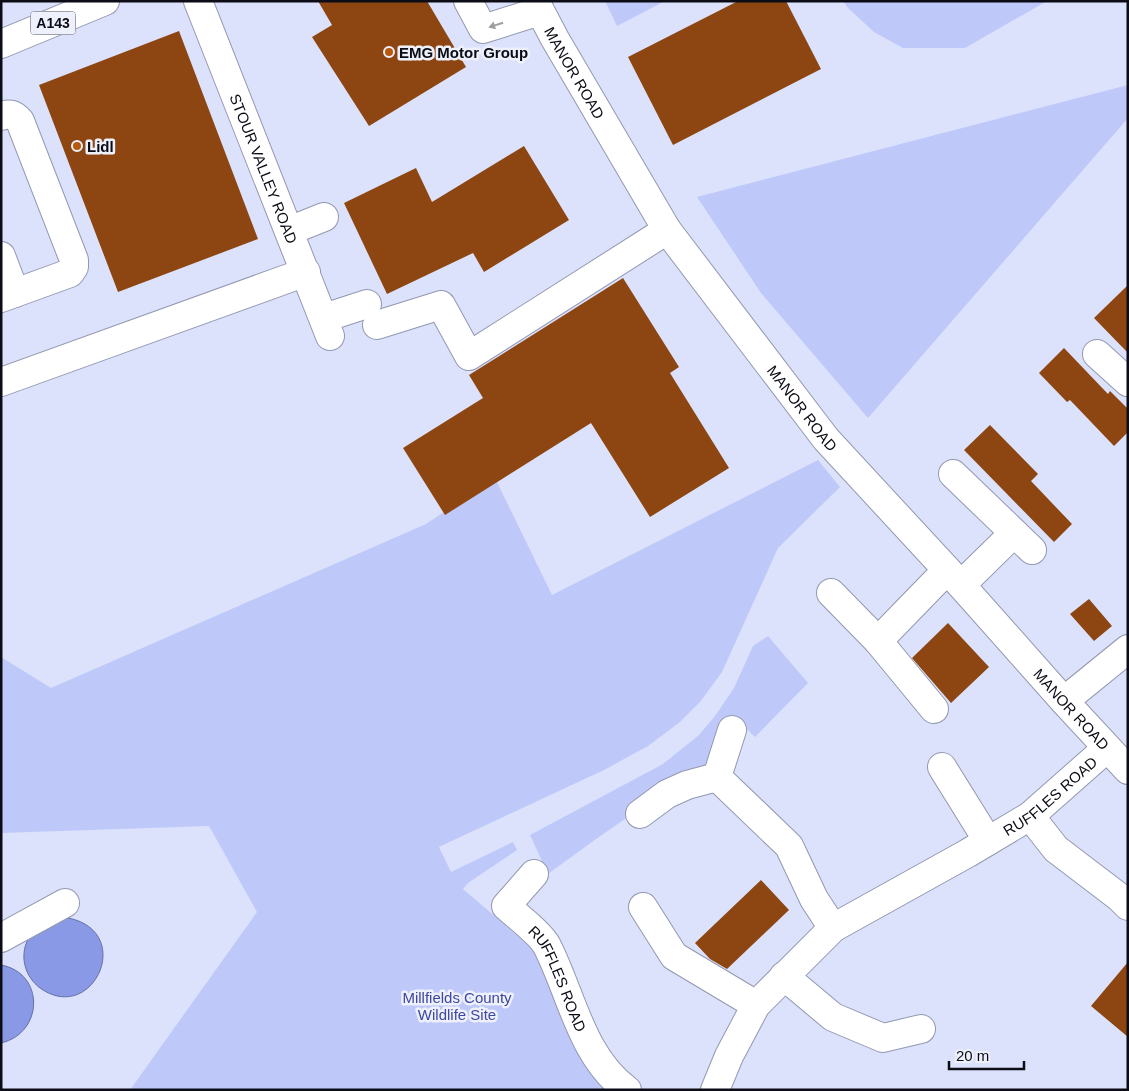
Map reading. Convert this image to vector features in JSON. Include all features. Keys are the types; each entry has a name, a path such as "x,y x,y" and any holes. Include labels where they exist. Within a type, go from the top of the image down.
{"street":[{"name":"A143","path":"1,44 105,1"},
{"name":"STOUR VALLEY ROAD","path":"198,1 327,327 372,315 441,305 469,356 667,230"},
{"path":"468,1 483,29 538,6"},
{"name":"MANOR ROAD","path":"538,6 667,230 826,439 954,577 1128,770"},
{"path":"1,116 15,115 20,121 74,260 74,267 70,273 8,295 1,256"},
{"path":"290,231 324,217"},
{"path":"1,382 306,272"},
{"path":"1097,354 1128,382"},
{"path":"878,641 954,577 1023,541 953,474"},
{"path":"831,593 878,641 934,709"},
{"path":"1064,701 1128,649"},
{"path":"717,777 732,730"},
{"name":"RUFFLES ROAD","path":"715,1090 729,1056 756,1005 833,928 1030,816 1107,748"},
{"name":"RUFFLES ROAD","path":"942,766 988,841"},
{"path":"640,814 667,794 687,785 717,777"},
{"path":"717,777 789,846 814,899 833,928"},
{"path":"1030,816 1056,849 1120,897 1128,906"},
{"name":"RUFFLES ROAD","path":"534,874 497,900 546,944 592,1051 613,1079 627,1090"},
{"path":"1,938 64,903"},
{"path":"643,907 674,956 756,1005"},
{"path":"784,976 833,1017 883,1038 921,1029"}],"green space":[{"path":"605,1 665,1 617,26"},
{"path":"843,1 1047,1 965,48 903,48 874,32"},
{"path":"1128,85 1128,118 868,418 761,293 697,197"},
{"name":"Millfields County Wildlife Site","path":"818,460 840,487 778,548 722,672 700,702 680,722 648,746 604,770 439,847 451,872 513,842 517,850 468,883 463,889 541,956 582,1053 606,1090 130,1090 257,912 209,826 1,833 1,657 51,688 426,524 495,478 552,595"},
{"path":"768,636 808,683 755,737 740,722 725,718 710,768 647,804 548,874 530,835 663,764 699,735 734,688 753,646"}],"water":[{"path":"62,917 85,924 98,937 103,953 100,969 92,984 79,994 62,997 37,986 26,970 24,950 29,937"},
{"path":"1,965 15,970 26,979 32,991 34,1003 31,1016 25,1028 15,1037 1,1043"}],"building":[{"name":"EMG Motor Group","path":"318,1 427,1 466,67 369,126 312,37 332,25"},
{"path":"738,1 786,1 821,69 673,145 628,57"},
{"path":"179,31 258,239 118,292 39,85"},
{"path":"524,146 569,220 484,272 473,253 387,294 344,203 416,168 432,202"},
{"path":"623,278 679,367 670,373 729,468 650,517 591,423 445,515 403,448 483,398 469,375"},
{"path":"1128,285 1128,353 1094,318"},
{"path":"1064,348 1108,394 1110,391 1128,409 1128,432 1114,446 1070,400 1067,402 1039,373"},
{"path":"990,425 1038,474 1031,481 1072,524 1054,542 964,450"},
{"path":"1089,599 1112,626 1094,641 1070,614"},
{"path":"948,623 989,667 951,703 912,658"},
{"path":"761,880 789,910 727,969 710,959 695,943"},
{"path":"1128,962 1128,1037 1091,1006"}],"place":[{"name":"EMG Motor Group","path":"389,52"},
{"name":"Lidl","path":"77,146"}]}
